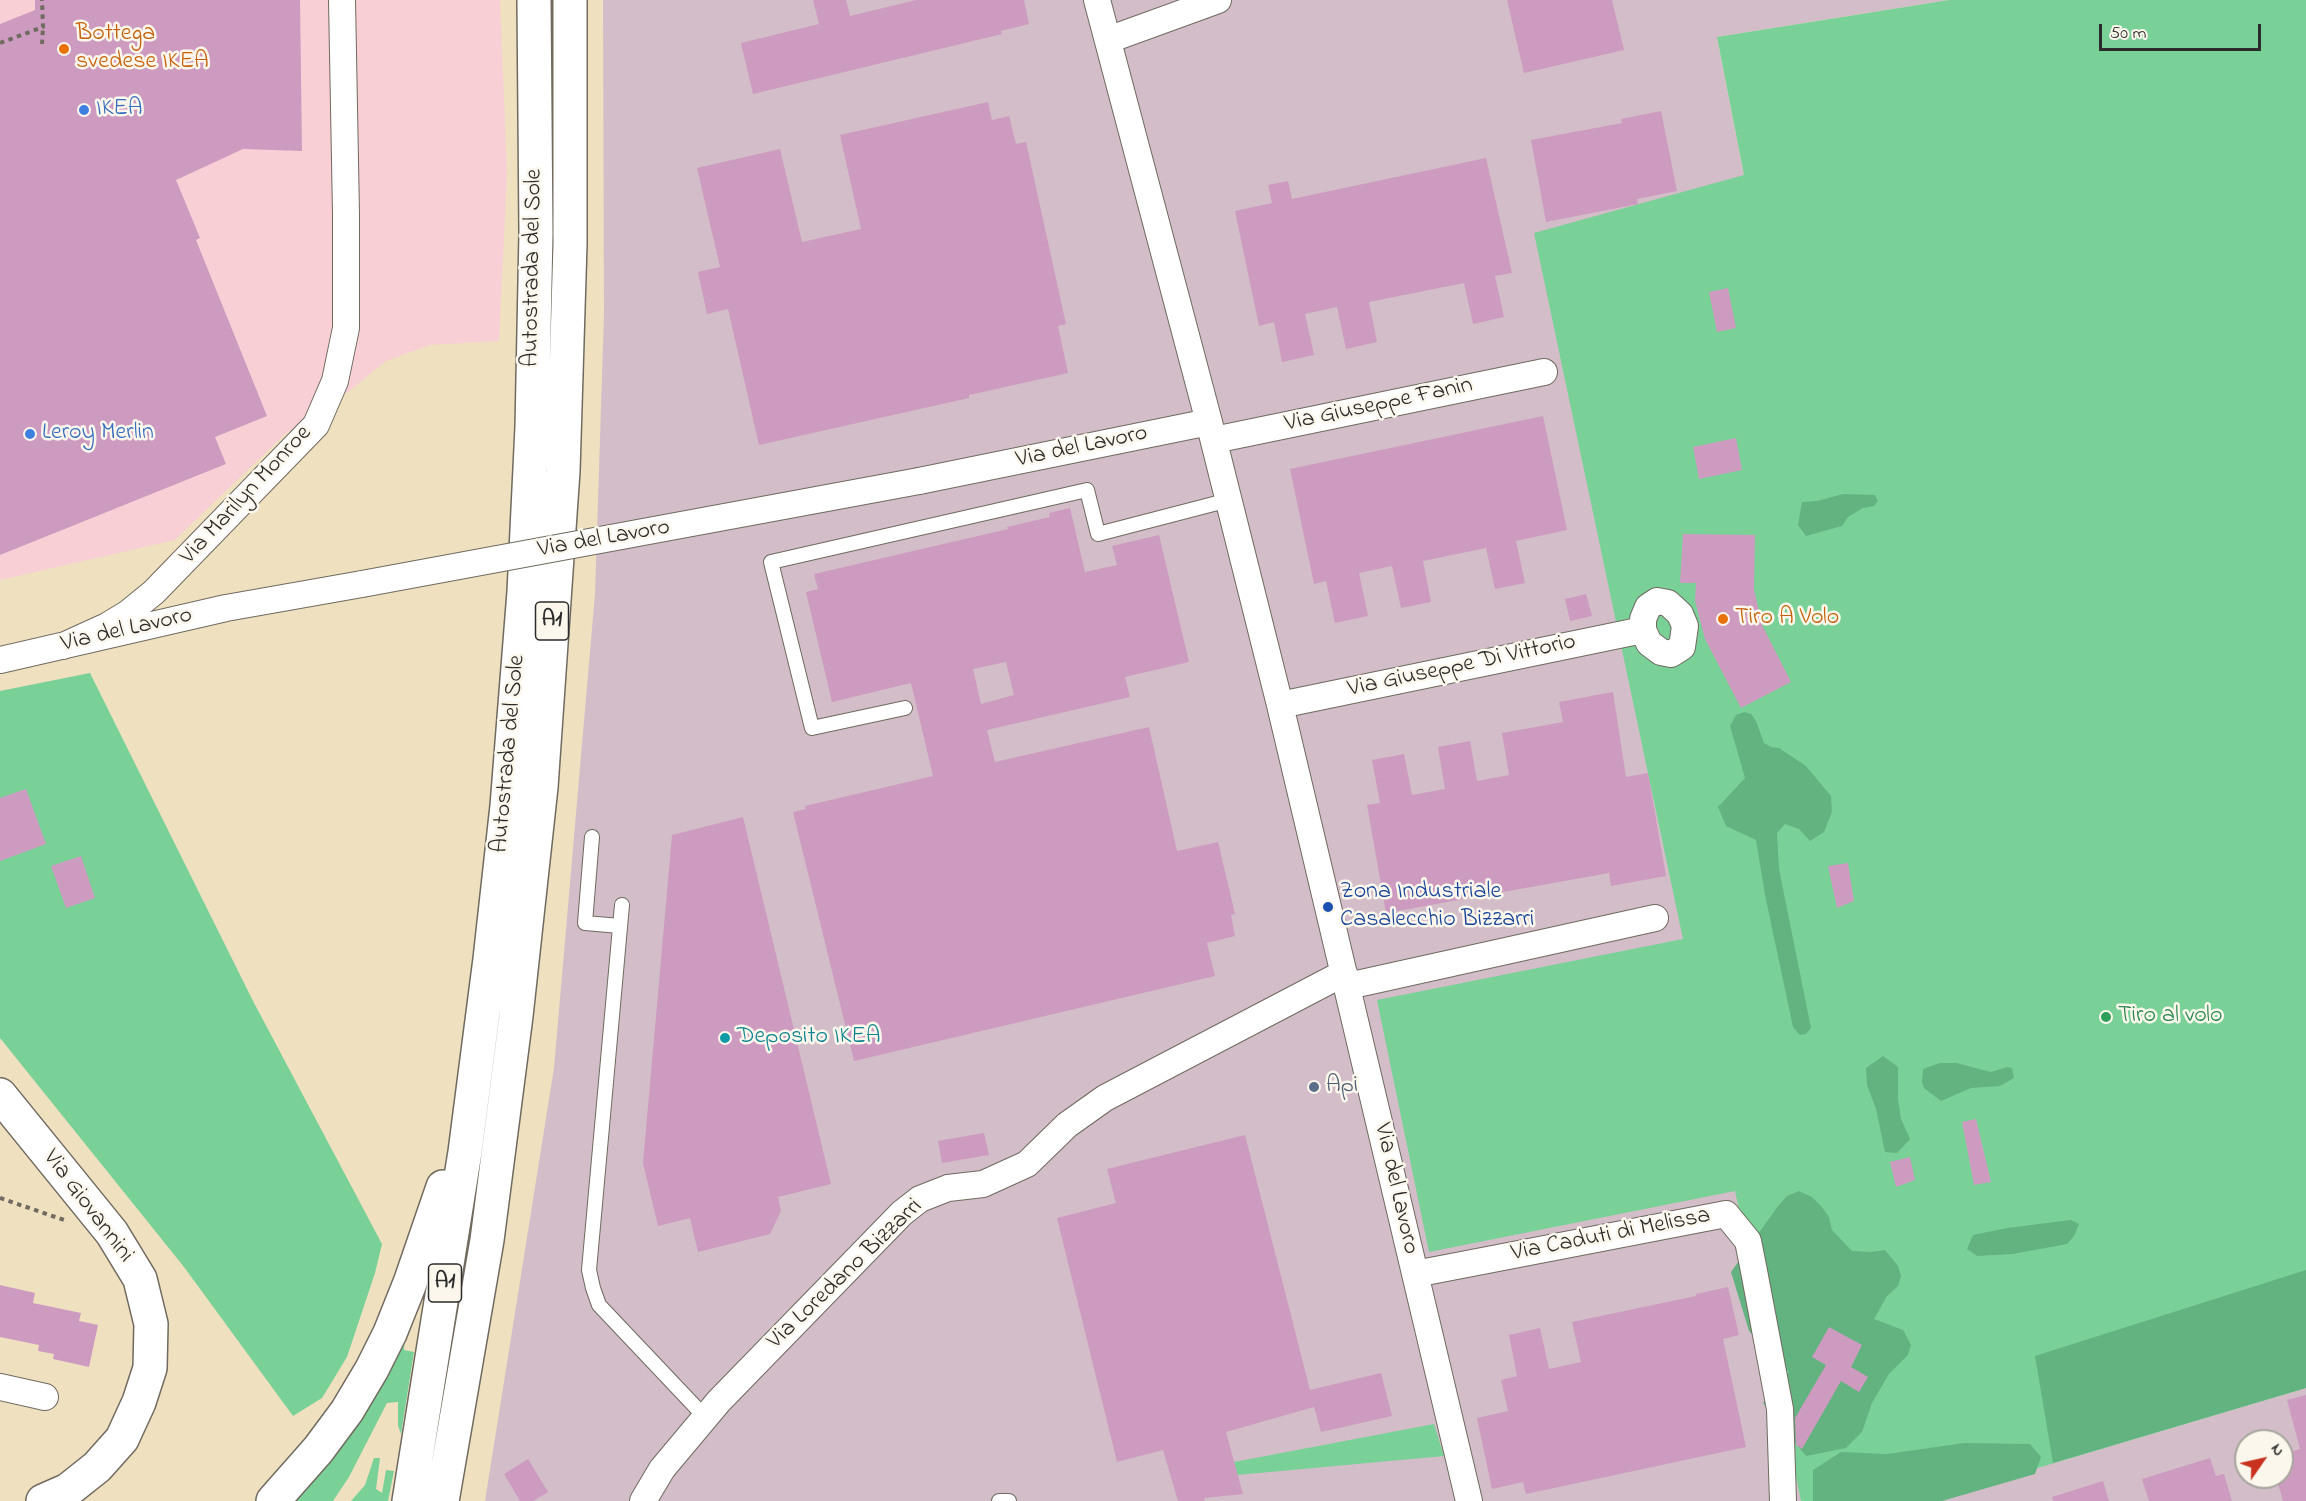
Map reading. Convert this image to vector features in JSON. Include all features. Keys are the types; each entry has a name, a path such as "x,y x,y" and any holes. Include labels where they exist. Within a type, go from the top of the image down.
{"main road":[{"name":"Autostrada del Sole","path":"408,1501 433,1358 477,1064 507,806 524,592 531,427 536,244 534,0"},
{"name":"Autostrada del Sole","path":"442,1501 487,1240 516,1016 541,787 563,471 570,244 570,0"},
{"path":"273,1501 318,1450 346,1411 390,1334 438,1205 477,1064"},
{"name":"Via Giovannini","path":"0,1095 112,1233 140,1279 151,1324 150,1368 139,1402 122,1439 97,1467 69,1490 43,1501"}],"street":[{"name":"Via Marilyn Monroe","path":"63,646 107,626 127,614 154,592 316,425 335,381 345,328 346,214 342,0"},
{"name":"Via del Lavoro","path":"1097,0 1229,500 1280,705 1469,1501"},
{"path":"1108,40 1218,0"},
{"name":"Via Giuseppe Fanin","path":"1211,431 1544,372"},
{"name":"Via del Lavoro","path":"0,660 226,608 919,481 1211,431"},
{"name":"Via Giuseppe Di Vittorio","path":"1280,705 1643,630"},
{"name":"Via Loredano Bizzarri","path":"643,1501 662,1469 705,1417 877,1239 920,1198 948,1188 983,1184 1027,1164 1066,1125 1105,1098 1346,980 1655,918"},
{"name":"Via Caduti di Melissa","path":"1415,1274 1726,1214 1748,1241 1754,1271 1780,1409 1783,1501"},
{"path":"0,1387 45,1396"}],"lane":[{"path":"905,708 812,728 771,562 1087,490 1098,534 1229,500"},
{"path":"592,837 585,923 620,926"},
{"path":"622,905 589,1270 592,1288 599,1305 705,1417"},
{"path":"999,1501 1009,1501"}],"path":[{"path":"42,0 42,44"},
{"path":"0,43 42,27"},
{"path":"0,1198 70,1222"}],"shaded area":[{"path":"0,0 500,0 507,173 499,341 430,345 386,361 329,407 285,434 175,540 0,580"},
{"path":"603,0 1949,0 1717,37 1744,175 1683,939 1801,1501 485,1501 554,1068 595,594 604,314"},
{"path":"2306,1388 2306,1501 1927,1501"}],"green space":[{"path":"1949,0 2306,0 2306,1388 1927,1501 1801,1501 1735,1191 1429,1252 1377,1000 1683,939 1534,233 1744,175 1717,37"},
{"path":"1843,494 1875,495 1878,501 1874,506 1863,508 1848,517 1842,526 1806,536 1798,525 1802,502 1817,501"},
{"path":"90,673 253,1001 382,1244 375,1273 347,1357 322,1398 293,1416 184,1267 0,1038 0,691"},
{"path":"1744,712 1751,714 1756,721 1764,743 1779,748 1806,766 1831,796 1832,812 1824,832 1810,841 1799,829 1785,824 1777,833 1779,869 1811,1028 1806,1034 1800,1035 1793,1027 1765,895 1756,840 1726,826 1718,807 1745,778 1730,726 1736,715"},
{"path":"1883,1056 1898,1067 1898,1099 1901,1119 1910,1139 1897,1153 1885,1152 1876,1109 1867,1085 1866,1068"},
{"path":"1940,1063 1956,1063 1991,1072 2007,1067 2012,1068 2014,1078 2000,1086 1971,1088 1941,1101 1924,1088 1922,1082 1923,1069"},
{"path":"1799,1191 1812,1197 1821,1206 1829,1217 1832,1230 1852,1251 1885,1250 1898,1266 1901,1276 1898,1286 1887,1296 1874,1319 1903,1330 1911,1345 1908,1355 1889,1374 1872,1403 1862,1432 1846,1448 1806,1456 1763,1403 1789,1372 1749,1331 1731,1272 1778,1206 1787,1196"},
{"path":"2071,1220 2079,1224 2074,1236 2067,1244 2013,1254 1977,1256 1967,1249 1973,1235"},
{"path":"2306,1270 2306,1388 2053,1463 2035,1356"},
{"path":"405,1331 404,1350 414,1352 401,1434 398,1426 398,1402 387,1403 349,1477 333,1501 288,1501"},
{"path":"1434,1424 1444,1456 1237,1475 1234,1462"},
{"path":"1964,1443 2030,1444 2041,1457 2035,1474 1942,1501 1813,1501 1813,1470 1841,1452 1887,1454"},
{"path":"374,1458 380,1458 376,1489 382,1493 386,1470 394,1471 388,1501 351,1501 365,1485"}],"building":[{"path":"35,0 300,0 302,151 243,149 176,180 200,238 196,240 267,416 215,437 226,464 0,555 0,24 35,10"},
{"path":"813,0 846,0 850,16 916,0 1024,0 1029,24 1001,31 1002,34 753,94 741,43 819,24"},
{"path":"1507,0 1612,0 1624,50 1524,73"},
{"path":"988,102 992,120 1009,116 1016,144 1026,142 1066,324 1058,326 1068,373 969,395 969,398 759,445 728,309 707,314 698,272 720,267 697,168 780,149 802,242 861,229 840,135"},
{"path":"1661,111 1677,191 1637,199 1638,204 1546,222 1531,140 1622,123 1621,119"},
{"path":"1486,158 1512,273 1495,276 1504,317 1473,324 1464,283 1369,302 1377,342 1346,349 1337,307 1305,314 1314,355 1282,362 1274,322 1259,326 1235,211 1272,203 1268,185 1288,181 1292,199"},
{"path":"1728,288 1736,328 1717,332 1709,292"},
{"path":"1543,416 1567,530 1516,541 1525,583 1495,589 1486,548 1423,561 1431,602 1401,608 1392,566 1359,573 1368,616 1335,623 1326,581 1314,584 1290,469"},
{"path":"1736,438 1742,470 1699,479 1693,447"},
{"path":"1070,508 1085,572 1117,565 1112,546 1159,535 1189,662 1125,677 1130,697 987,730 995,762 1149,727 1177,851 1218,842 1235,914 1231,915 1235,936 1207,943 1215,976 854,1061 793,812 806,809 805,806 933,776 911,683 832,702 806,592 818,589 814,574 1008,529 1007,527 1050,517 1049,513","holes":["1006,662 1014,695 981,704 973,669"]},
{"path":"1683,534 1755,535 1754,589 1762,625 1791,682 1741,708 1705,639 1695,601 1696,583 1680,583"},
{"path":"1586,594 1592,616 1570,621 1565,599"},
{"path":"1613,692 1626,777 1648,773 1666,876 1611,886 1609,873 1386,913 1367,805 1380,803 1372,760 1404,754 1412,795 1445,789 1438,747 1470,741 1477,781 1509,775 1502,733 1563,722 1559,702"},
{"path":"26,789 46,844 0,861 0,798"},
{"name":"Deposito IKEA","path":"743,817 831,1184 778,1197 781,1211 770,1234 698,1252 690,1218 658,1226 643,1163 672,835"},
{"path":"81,856 95,898 66,908 51,866"},
{"path":"1848,863 1854,901 1837,908 1828,866"},
{"path":"1976,1119 1991,1182 1974,1185 1962,1122"},
{"path":"984,1133 989,1155 942,1163 938,1141"},
{"path":"1245,1135 1310,1390 1381,1373 1392,1416 1321,1432 1314,1407 1226,1432 1243,1494 1204,1498 1205,1501 1178,1501 1163,1450 1117,1462 1057,1218 1116,1203 1107,1169"},
{"path":"1910,1157 1915,1180 1896,1187 1890,1162"},
{"path":"0,1285 35,1293 33,1303 81,1313 79,1321 98,1325 89,1367 53,1359 54,1354 38,1351 39,1345 0,1337"},
{"path":"1728,1287 1739,1335 1723,1339 1746,1447 1526,1494 1523,1482 1492,1489 1477,1418 1508,1411 1501,1380 1517,1376 1509,1335 1540,1328 1549,1369 1581,1362 1572,1322"},
{"path":"1829,1327 1862,1345 1851,1367 1868,1377 1859,1392 1841,1381 1802,1449 1796,1445 1795,1418 1826,1365 1812,1357"},
{"path":"2306,1395 2306,1501 2283,1501 2280,1489 2294,1489 2294,1451 2300,1449 2287,1400"},
{"path":"2210,1458 2216,1476 2224,1474 2232,1501 2149,1501 2142,1479"},
{"path":"528,1459 548,1492 533,1501 520,1501 504,1474"},
{"path":"2103,1481 2109,1501 2053,1501 2052,1497"}],"place":[{"name":"Bottega svedese IKEA","path":"64,49"},
{"name":"IKEA","path":"84,110"},
{"name":"Leroy Merlin","path":"30,434"},
{"name":"Tiro A Volo","path":"1723,619"},
{"name":"Zona Industriale Casalecchio Bizzarri","path":"1328,907"},
{"name":"Tiro al volo","path":"2106,1017"},
{"name":"Deposito IKEA","path":"725,1038"},
{"name":"Api","path":"1314,1087"}]}
